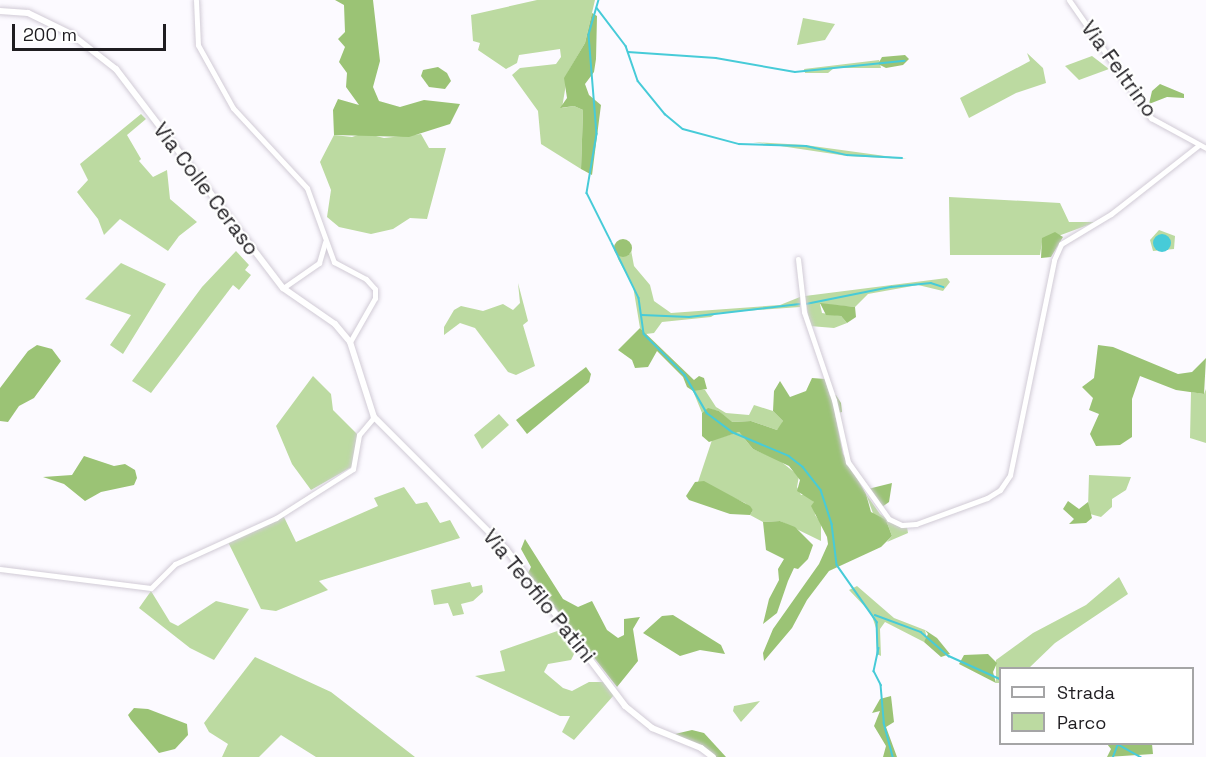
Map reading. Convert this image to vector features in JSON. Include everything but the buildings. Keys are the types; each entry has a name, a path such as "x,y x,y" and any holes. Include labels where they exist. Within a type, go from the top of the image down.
{"street":[{"path":"196,0 198,45 233,108 307,188 334,262 366,279 375,289 375,298 350,342"},
{"name":"Via Feltrino","path":"1069,0 1143,110 1158,123 1206,148"},
{"name":"Via Colle Ceraso","path":"0,11 28,13 71,34 116,69 283,288 335,324 350,342 355,350 369,409"},
{"path":"798,259 804,312 834,400 848,462 889,519 902,525 916,524 987,498 1000,490 1010,475 1054,260 1060,244 1111,214 1198,145"},
{"path":"283,288 319,263 325,240"},
{"name":"Via Teofilo Patini","path":"369,409 374,417 506,549 625,706 652,728 701,748 713,757"},
{"path":"0,569 151,588 175,564 276,518 353,469 359,435 374,417"}],"green space":[{"path":"335,0 373,0 380,61 373,87 379,101 400,107 424,100 460,104 450,124 409,137 334,135 333,110 338,99 359,105 346,87 347,73 339,62 345,47 338,39 345,32 344,5"},
{"path":"537,0 595,0 585,43 568,72 562,108 574,106 583,110 581,169 541,144 538,111 512,75 520,68 556,64 561,57 560,49 519,55 517,63 506,69 478,50 480,43 473,41 471,15"},
{"path":"592,13 597,16 596,59 594,72 585,84 589,95 601,105 592,175 581,169 583,110 574,106 560,108 567,98 564,78 585,43"},
{"path":"803,18 835,24 825,40 797,45"},
{"path":"1027,53 1043,68 1046,83 1016,93 969,118 960,98 1030,61"},
{"path":"905,55 909,59 903,65 886,68 878,64 882,57"},
{"path":"1092,56 1109,69 1079,80 1065,66"},
{"path":"879,60 881,68 834,68 828,73 805,73 804,69"},
{"path":"438,67 447,73 451,81 445,89 429,87 421,76 423,70"},
{"path":"1160,84 1184,94 1184,98 1167,97 1149,104 1152,91"},
{"path":"141,114 146,119 127,135 141,159 139,161 153,177 167,170 170,199 197,222 179,236 168,251 120,219 104,235 98,219 77,192 88,180 80,164"},
{"path":"364,133 384,138 421,134 429,148 446,148 427,219 410,218 393,229 371,234 339,227 327,217 331,190 320,162 334,135 352,137"},
{"path":"753,142 805,145 907,159 847,156"},
{"path":"949,197 1060,203 1069,222 1096,222 1042,242 1040,255 950,255"},
{"path":"1159,230 1175,236 1174,249 1153,251 1150,240"},
{"path":"1055,232 1063,237 1051,257 1041,258 1042,238"},
{"path":"623,239 629,242 632,248 629,254 623,257 617,254 614,248 617,242"},
{"path":"631,250 634,266 650,285 654,301 671,313 780,305 800,297 800,307 717,313 711,317 662,322 654,333 646,334 640,328 633,286 617,254 630,254"},
{"path":"236,251 249,265 245,270 251,275 239,290 233,285 151,393 132,381 202,287"},
{"path":"121,263 166,284 123,354 110,345 131,315 85,299"},
{"path":"947,278 950,282 943,291 918,285 868,294 855,307 820,304 822,313 841,316 847,323 834,328 810,326 805,296"},
{"path":"518,283 528,321 523,325 535,366 516,375 508,372 475,328 460,323 444,335 444,327 454,310 461,306 483,311 503,304 513,310 520,303"},
{"path":"820,303 855,307 856,317 847,323 841,316 826,315"},
{"path":"640,328 694,380 699,376 704,378 707,389 693,391 687,387 683,377 657,351 648,367 635,368 632,360 618,350"},
{"path":"37,345 52,349 61,361 34,398 19,406 8,422 0,421 0,388 28,351"},
{"path":"1098,345 1113,347 1178,374 1192,372 1206,358 1204,394 1176,390 1140,376 1132,399 1132,437 1120,445 1096,446 1090,434 1099,414 1089,410 1093,398 1082,387 1094,378"},
{"path":"586,367 591,374 589,382 527,434 516,420"},
{"path":"313,376 331,394 333,410 358,435 353,466 311,490 292,464 276,426"},
{"path":"812,378 825,379 830,396 836,395 841,403 842,412 835,414 843,454 866,494 871,512 886,520 892,536 881,547 829,571 807,600 792,628 764,661 763,653 773,629 819,564 828,544 827,537 811,506 814,502 797,491 800,480 789,466 753,449 739,432 709,442 702,436 702,413 708,408 719,411 732,422 751,421 777,430 783,421 773,411 774,391 780,381 790,397 806,391"},
{"path":"697,388 705,390 716,407 726,413 749,415 754,405 773,411 783,421 781,427 777,430 751,421 731,422 719,411 708,409 702,413 693,391"},
{"path":"1206,389 1206,443 1190,438 1191,392 1204,394"},
{"path":"499,414 509,425 482,449 474,435"},
{"path":"739,432 753,449 779,460 799,476 797,487 801,495 807,494 814,502 815,515 821,523 821,541 780,521 763,522 750,515 753,510 745,503 698,482 712,440"},
{"path":"84,456 114,466 125,464 135,470 137,478 134,485 101,492 85,501 64,484 43,477 72,475"},
{"path":"1089,475 1131,477 1126,490 1112,499 1112,507 1101,517 1090,514 1088,507"},
{"path":"704,481 750,506 753,510 750,515 730,514 689,500 686,496 695,482"},
{"path":"892,483 889,502 882,507 868,489"},
{"path":"404,487 416,504 427,502 440,523 450,520 460,538 319,581 328,590 276,611 261,609 227,540 283,515 296,542 378,506 374,498"},
{"path":"866,494 880,514 897,526 907,527 908,533 887,542 892,536 886,520 874,516"},
{"path":"1068,501 1079,509 1088,502 1092,518 1086,523 1069,524 1074,519 1063,509"},
{"path":"780,521 795,527 813,545 808,559 798,569 794,568 777,613 763,624 769,599 779,580 778,569 784,559 766,550 763,522"},
{"path":"525,539 563,599 578,607 592,601 607,630 618,638 624,635 624,619 640,617 633,629 638,661 617,687 528,573 531,567 521,549"},
{"path":"1119,577 1128,594 1055,643 1030,667 999,667 999,683 996,683 996,660 1033,633 1086,605"},
{"path":"470,582 472,587 482,585 483,592 473,601 461,604 464,614 453,616 448,603 434,605 431,590"},
{"path":"857,586 894,618 925,630 927,639 924,642 885,622 880,629 881,656 877,654 876,628 871,613 849,590"},
{"path":"151,591 170,622 178,626 216,601 249,609 214,660 190,648 139,608"},
{"path":"673,615 721,645 725,654 700,650 680,656 643,633 662,616"},
{"path":"563,629 578,646 571,660 548,664 544,672 563,688 572,691 589,682 605,682 614,695 574,740 562,732 570,716 560,716 475,676 505,671 500,651"},
{"path":"925,630 937,638 950,654 941,657 924,642 928,634"},
{"path":"988,654 997,663 993,672 996,683 959,664 964,655"},
{"path":"255,657 331,692 415,757 316,757 281,735 259,757 222,757 228,744 209,732 204,723"},
{"path":"891,696 894,722 886,727 897,757 883,757 886,746 874,726 880,711 872,713 880,699"},
{"path":"760,701 741,722 733,711 734,706"},
{"path":"134,708 148,709 187,724 188,735 175,749 159,753 128,715"},
{"path":"692,730 704,733 726,757 715,757 675,734"},
{"path":"1108,745 1152,745 1153,754 1107,757 1111,749"}],"water":[{"path":"1162,234 1168,237 1171,243 1168,249 1162,252 1156,249 1153,243 1156,237"}],"waterway":[{"path":"599,0 589,35 597,134 587,193 611,241"},
{"path":"597,8 626,46 638,81 665,114 683,129 739,144 806,146 847,155 902,158"},
{"path":"628,52 716,58 795,72 904,61"},
{"path":"612,243 639,298 644,334 685,375 707,413 732,432 789,456 803,467 821,490 832,524 837,565 877,622 878,654"},
{"path":"806,304 891,287 931,283 943,287"},
{"path":"642,315 689,317 799,304"},
{"path":"875,615 921,632 949,656 999,679"},
{"path":"879,648 874,671 881,685 884,723 893,757"},
{"path":"1113,757 1118,745"},
{"path":"1119,745 1141,757"}]}
